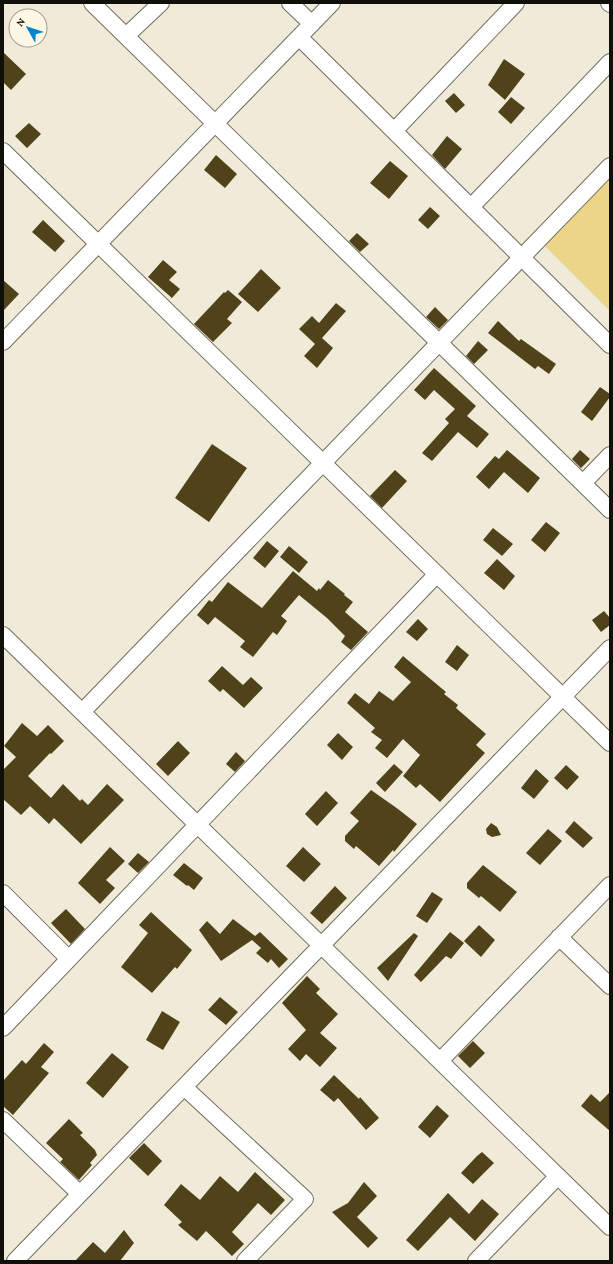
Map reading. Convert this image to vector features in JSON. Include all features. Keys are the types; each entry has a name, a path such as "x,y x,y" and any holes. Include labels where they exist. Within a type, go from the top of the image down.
{"street":[{"path":"92,3 610,510"},
{"path":"126,36 161,3"},
{"path":"290,3 312,24"},
{"path":"3,342 332,3"},
{"path":"394,130 516,3"},
{"path":"299,37 610,345"},
{"path":"471,207 610,62"},
{"path":"3,151 610,743"},
{"path":"82,712 610,166"},
{"path":"583,483 610,455"},
{"path":"3,1028 437,574"},
{"path":"3,635 610,1227"},
{"path":"15,1261 610,648"},
{"path":"440,1061 610,885"},
{"path":"3,893 69,959"},
{"path":"559,937 610,986"},
{"path":"184,1087 305,1199 245,1261"},
{"path":"3,1120 80,1194"},
{"path":"476,1261 558,1176"}],"shaded area":[{"path":"610,174 610,311 542,243"}],"building":[{"path":"3,52 26,74 11,90 3,82"},
{"path":"504,59 525,74 505,100 488,85"},
{"path":"454,93 465,105 456,113 445,101"},
{"path":"511,97 525,108 511,124 498,112"},
{"path":"29,123 41,134 27,148 15,136"},
{"path":"447,136 462,149 445,169 432,155"},
{"path":"216,155 237,174 225,188 204,170"},
{"path":"390,161 408,176 389,199 370,183"},
{"path":"430,207 440,216 428,229 418,220"},
{"path":"43,220 65,241 55,252 32,232"},
{"path":"357,233 369,244 360,252 349,241"},
{"path":"163,260 177,272 169,280 180,289 172,298 148,277"},
{"path":"261,269 281,288 258,312 238,294"},
{"path":"3,280 19,294 3,311"},
{"path":"228,290 242,302 227,319 232,323 213,342 194,324 224,292 225,293"},
{"path":"336,303 346,311 322,338 333,348 317,368 304,356 315,344 299,329 312,316 319,323"},
{"path":"435,307 448,320 439,329 426,317"},
{"path":"498,321 519,341 521,339 556,364 549,374 538,366 535,369 488,333"},
{"path":"478,341 488,350 474,364 466,356"},
{"path":"434,368 476,406 467,416 489,434 477,448 458,432 432,461 422,453 449,423 445,419 455,409 434,390 425,400 414,390"},
{"path":"600,387 610,394 610,397 592,421 581,412"},
{"path":"212,444 247,468 209,522 175,498"},
{"path":"507,450 540,478 528,493 504,472 489,489 476,477 495,456 499,459"},
{"path":"580,450 590,459 581,468 572,459"},
{"path":"395,470 407,481 382,508 370,496"},
{"path":"546,522 560,533 545,552 531,540"},
{"path":"493,528 513,544 502,556 483,540"},
{"path":"267,541 279,551 265,568 253,558"},
{"path":"289,546 308,562 299,573 280,557"},
{"path":"497,559 515,576 504,590 484,573"},
{"path":"293,571 317,591 319,588 320,590 328,580 353,602 345,612 368,632 351,650 341,642 345,636 327,618 299,595 281,616 287,621 277,635 273,632 253,657 240,647 245,641 215,617 208,625 197,615 209,600 212,602 228,582 262,608"},
{"path":"604,611 610,618 610,625 601,632 592,620"},
{"path":"418,619 428,629 417,641 406,632"},
{"path":"457,645 469,655 457,671 445,662"},
{"path":"403,656 446,692 444,694 458,705 456,708 486,734 476,745 485,753 440,802 420,784 416,788 403,776 420,755 403,739 387,758 375,748 382,740 371,732 375,728 347,703 355,693 369,704 379,691 393,701 411,682 394,667"},
{"path":"222,666 243,685 251,677 263,688 244,708 223,689 220,692 208,681"},
{"path":"22,723 37,736 48,725 64,741 28,776 51,798 63,784 80,801 82,799 88,805 107,784 124,800 81,844 54,818 49,824 30,806 21,815 3,799 3,770 16,757 4,746"},
{"path":"338,733 353,747 342,760 327,745"},
{"path":"178,741 190,753 168,776 156,764"},
{"path":"236,752 245,761 235,772 226,764"},
{"path":"394,764 403,772 385,792 376,783"},
{"path":"566,765 579,777 567,790 554,778"},
{"path":"536,769 549,781 534,799 521,788"},
{"path":"371,790 417,824 394,852 393,850 379,866 356,846 354,849 345,841 345,836 359,821 350,813"},
{"path":"326,791 338,803 317,826 305,814"},
{"path":"574,821 593,838 583,848 565,832"},
{"path":"491,823 497,827 501,835 492,837 487,834 486,829"},
{"path":"548,829 562,841 540,865 526,853"},
{"path":"110,847 125,861 106,880 115,888 100,904 78,883"},
{"path":"303,847 321,864 304,882 286,866"},
{"path":"138,853 149,862 138,873 128,864"},
{"path":"184,863 203,878 194,890 173,875"},
{"path":"483,865 517,892 500,912 481,896 479,898 467,888 467,883"},
{"path":"335,886 347,898 322,924 310,913"},
{"path":"432,892 443,899 427,923 416,916"},
{"path":"66,909 85,929 71,944 51,923"},
{"path":"151,912 192,950 177,969 175,967 152,993 121,967 148,933 139,925"},
{"path":"233,919 255,936 260,932 288,959 279,968 271,959 268,963 256,953 261,948 252,940 221,961 199,930 207,921 220,934"},
{"path":"479,925 495,940 481,957 464,941"},
{"path":"450,932 464,943 451,959 446,956 421,982 414,975"},
{"path":"414,933 418,936 388,981 377,968"},
{"path":"307,976 320,989 316,993 338,1014 320,1033 337,1048 320,1067 306,1054 300,1061 288,1049 306,1030 282,1003"},
{"path":"220,997 238,1012 226,1025 208,1010"},
{"path":"162,1011 180,1022 163,1050 146,1040"},
{"path":"473,1041 485,1053 470,1068 458,1056"},
{"path":"44,1043 54,1052 41,1067 49,1073 13,1115 3,1106 3,1081 22,1060 26,1064"},
{"path":"112,1053 129,1067 103,1098 86,1083"},
{"path":"334,1075 359,1099 360,1097 379,1118 366,1130 338,1098 334,1102 320,1090"},
{"path":"610,1092 610,1131 581,1106 591,1094 600,1102"},
{"path":"437,1105 449,1116 430,1138 418,1127"},
{"path":"69,1119 83,1133 80,1135 95,1150 97,1155 90,1163 92,1165 79,1180 60,1162 63,1159 46,1143"},
{"path":"144,1143 162,1161 148,1176 129,1158"},
{"path":"482,1152 494,1163 473,1184 461,1173"},
{"path":"255,1172 285,1200 271,1215 258,1203 232,1232 244,1244 232,1256 206,1231 197,1241 178,1225 182,1222 164,1205 181,1184 200,1200 220,1176 238,1192"},
{"path":"364,1182 377,1196 357,1217 378,1238 368,1248 332,1212 348,1203"},
{"path":"448,1193 469,1214 482,1199 499,1214 475,1241 450,1217 418,1251 406,1240"},
{"path":"124,1230 134,1243 120,1261 75,1261 93,1242 105,1253"}]}
